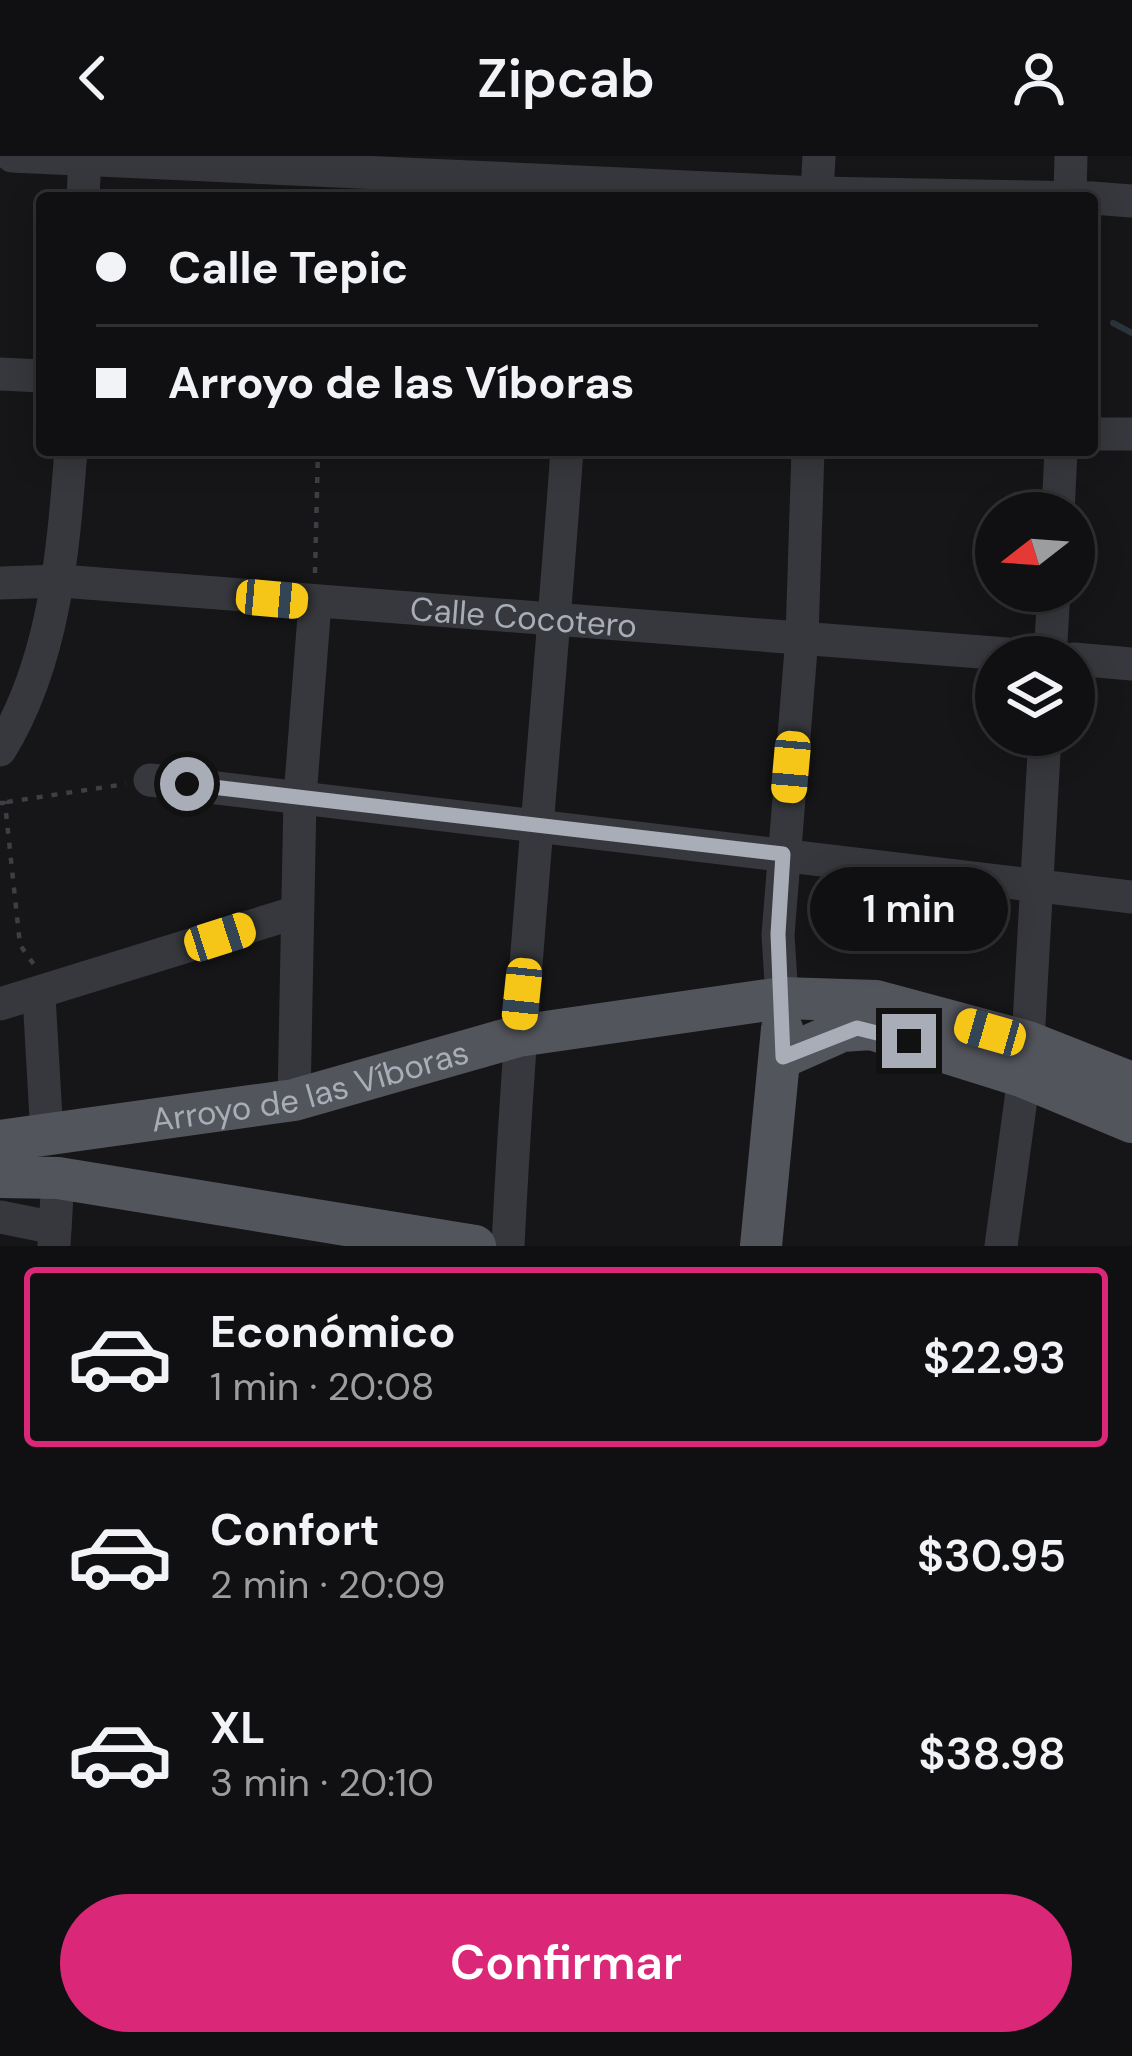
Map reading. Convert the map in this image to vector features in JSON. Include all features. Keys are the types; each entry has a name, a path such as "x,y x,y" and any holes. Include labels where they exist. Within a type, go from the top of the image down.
{"main road":[{"name":"Arroyo de las Víboras","path":"0,1141 294,1100 518,1036 782,998 876,1000 1026,1059 1132,1122"},
{"path":"761,1246 783,1057 782,998"},
{"name":"Arroyo de las Víboras","path":"783,1057 842,1031 871,1029 1132,1083"},
{"path":"0,1177 58,1178 308,1231 465,1245"}],"street":[{"path":"12,156 329,175 580,178 801,192"},
{"path":"817,192 819,156"},
{"path":"1070,192 1071,156"},
{"path":"83,192 85,159"},
{"path":"1098,199 1132,201"},
{"path":"0,374 36,376"},
{"path":"1098,434 1132,434"},
{"path":"0,750 28,688 61,581 71,456"},
{"path":"508,1246 518,1036 540,827 567,456"},
{"path":"782,998 778,934 802,638 808,456"},
{"path":"1059,492 1061,456"},
{"name":"Calle Cocotero","path":"0,583 61,581 975,651"},
{"path":"294,1100 300,797 315,603"},
{"path":"1095,661 1132,664"},
{"path":"1001,1246 1026,1059 1044,756"},
{"path":"150,780 1132,897"},
{"path":"0,1004 52,992 297,912"},
{"path":"47,1136 52,992"},
{"path":"0,1217 55,1237 58,1178"}],"path":[{"path":"315,603 318,456"},
{"path":"52,992 20,945 3,803 150,780"}],"waterway":[{"path":"1113,323 1132,333"}],"route":[{"path":"187,784 783,854 778,934 783,1057 857,1028 909,1041"}]}
